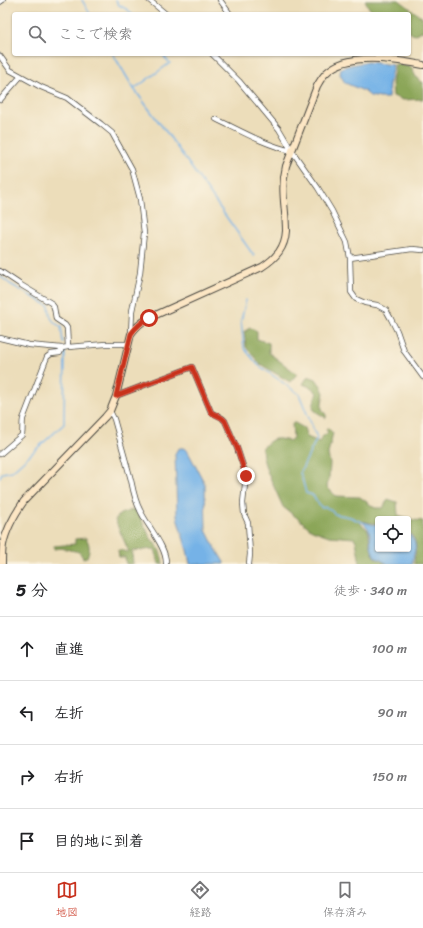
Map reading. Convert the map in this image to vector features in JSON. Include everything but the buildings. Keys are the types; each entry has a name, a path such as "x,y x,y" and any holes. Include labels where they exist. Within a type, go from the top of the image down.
{"street":[{"path":"149,0 164,12"},
{"path":"220,0 229,12"},
{"path":"0,56 10,70 41,87 67,98 112,133 132,169 140,199 144,233 140,273 132,311 131,334 116,396 110,411 24,501 7,531 3,544 2,564"},
{"path":"214,56 239,80 279,129 292,151 318,188 332,211 347,242 350,258 351,292 356,299 365,303 377,305 386,310 397,331 404,351 423,377"},
{"path":"131,334 136,327 145,320 262,267 276,256 286,237 283,183 286,166 317,86 330,69 345,62 370,59 387,59 423,65"},
{"path":"0,100 21,76"},
{"path":"216,118 262,142 292,151"},
{"path":"350,258 412,249 423,250"},
{"path":"0,271 51,303 54,307 56,319 65,324 67,328 65,348 60,353 47,356 23,419 22,435 0,454"},
{"path":"0,338 29,345 65,348 128,344"},
{"path":"116,396 192,367 211,412 222,417 225,421 237,448 246,476 243,503 244,514 248,523 250,554 249,564"},
{"path":"110,411 114,419 137,504 162,549 166,564"}],"green space":[{"path":"365,0 399,0 423,18 423,32 421,31 414,35 411,33 411,12 374,12 369,8"},
{"path":"395,64 411,67 416,77 423,82 423,99 403,100 393,96 392,83"},
{"path":"249,327 257,331 257,339 269,343 269,353 297,374 290,382 260,364 246,347 244,331 247,331"},
{"path":"308,376 316,379 324,393 322,409 326,415 326,418 315,411 313,407 317,393 312,388 303,384"},
{"path":"292,423 304,428 307,437 319,442 322,437 328,433 326,429 328,428 333,433 328,454 330,464 327,487 336,496 360,497 375,508 383,508 388,499 397,502 398,515 401,516 375,516 375,523 362,521 360,523 368,530 374,557 387,564 360,564 356,541 354,538 329,536 312,530 283,507 267,471 262,448 274,439 289,441 293,438"},
{"path":"135,509 150,537 159,549 163,564 159,564 155,549 132,551 133,564 126,564 125,557 119,557 118,550 129,552 115,520 120,514"},
{"path":"411,519 423,521 423,564 414,564 416,547 412,535"},
{"path":"86,538 89,547 87,557 83,558 77,551 62,548 54,549 54,546 75,544 75,539"}],"water":[{"path":"367,62 393,65 388,98 370,96 364,91 345,83 340,74 341,68"},
{"path":"180,448 187,450 205,484 206,530 225,564 190,564 177,515 175,454"},
{"path":"364,522 375,525 375,552 411,552 411,536 415,544 412,564 388,564 375,557 371,548 369,531 367,526"}],"waterway":[{"path":"82,0 89,12"},
{"path":"116,0 119,5 130,12"},
{"path":"114,56 134,89"},
{"path":"164,56 170,63 134,89 254,256"},
{"path":"0,276 10,284 49,306 52,319 61,327 63,343"},
{"path":"246,300 241,321 244,348 258,365 299,394 317,438 300,473 306,493 314,496 322,508 326,507 335,514 350,517 364,523"},
{"path":"0,477 2,473 12,471 64,424 65,351"}],"route":[{"path":"149,318 136,327 131,334 116,396 192,367 211,412 222,417 225,421 237,448 246,476"}]}
